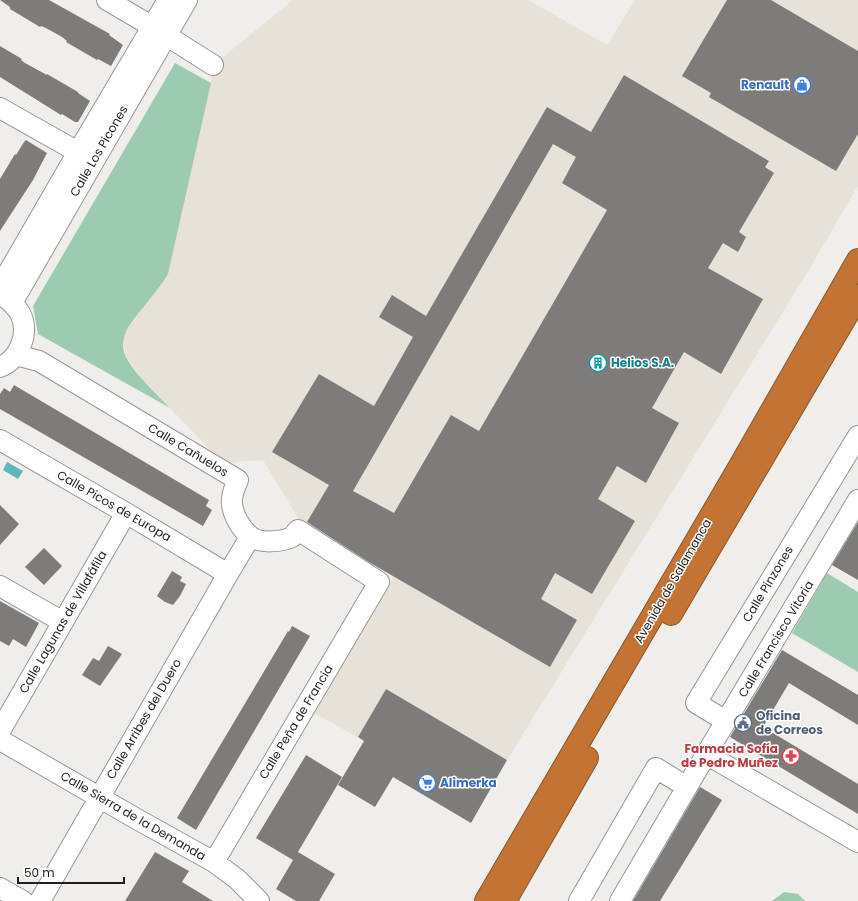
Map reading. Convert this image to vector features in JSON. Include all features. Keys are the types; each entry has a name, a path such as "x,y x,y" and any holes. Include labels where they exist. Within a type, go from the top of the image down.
{"highway":[{"name":"Avenida de Salamanca","path":"486,901 728,487 858,260"},
{"name":"Avenida de Salamanca","path":"505,901 637,672 858,296"}],"street":[{"path":"107,0 213,65"},
{"name":"Calle Los Picones","path":"6,299 160,32 168,0"},
{"name":"Calle Los Picones","path":"0,287 78,152 160,32 187,0"},
{"path":"0,108 78,152"},
{"path":"0,367 4,366 19,348 23,323 20,313 6,299"},
{"name":"Calle Cañuelos","path":"19,348 238,480 233,491 232,504 237,520 250,537"},
{"name":"Calle Pinzones","path":"726,721 696,703 858,436"},
{"name":"Calle Picos de Europa","path":"0,440 228,574"},
{"name":"Calle Francisco Vitoria","path":"620,901 858,500"},
{"name":"Calle Lagunas de Villafáfila","path":"0,731 126,513"},
{"name":"Calle Peña de Francia","path":"214,862 379,582 298,530 292,536 276,541 262,541 250,537"},
{"name":"Calle Arribes del Duero","path":"40,901 250,537"},
{"path":"0,586 63,622"},
{"name":"Calle Sierra de la Demanda","path":"0,740 214,862 237,879 259,901"},
{"path":"706,754 858,842"},
{"path":"579,901 656,768 687,787"},
{"path":"0,888 23,901"}],"shaded area":[{"path":"293,0 528,0 607,45 635,0 858,0 858,186 807,273 507,760 386,689 358,737 312,712 393,577 301,523 263,460 223,463 140,377 125,354 123,338 128,327 168,274 213,72 218,61"}],"green space":[{"path":"175,63 211,83 168,274 159,288 129,326 124,336 123,344 125,355 134,369 170,408 38,334 33,306"},
{"path":"827,573 858,592 858,672 792,633"},
{"path":"784,892 798,894 805,901 772,901"}],"water":[{"path":"7,462 23,471 18,479 3,470"}],"building":[{"path":"0,0 49,0 110,34 109,35 123,45 111,66 98,59 97,60 66,42 67,41 62,37 46,28 40,27 10,9 10,7"},
{"path":"727,0 771,0 858,51 858,134 836,171 709,97 711,93 682,76"},
{"path":"0,46 22,59 21,60 25,63 78,92 90,101 78,122 75,122 62,114 61,115 0,77"},
{"name":"Helios S.A.","path":"624,75 769,161 765,167 774,173 739,232 746,237 738,252 723,243 708,268 763,299 721,374 684,352 652,408 679,423 646,483 617,466 598,499 635,521 592,594 555,573 541,599 577,620 550,667 367,561 307,522 329,485 272,452 319,374 374,406 413,337 379,317 392,295 426,316 547,107 591,132","holes":["553,144 576,157 562,183 607,210 479,431 451,415 394,513 353,491"]},
{"path":"26,140 47,153 33,180 0,231 0,179 15,154 16,155"},
{"path":"14,385 209,500 206,506 212,510 203,526 0,409 0,394 4,388 10,392"},
{"path":"0,505 19,524 0,545"},
{"path":"858,522 858,580 832,565"},
{"path":"44,548 62,566 44,585 25,567"},
{"path":"172,571 182,577 180,581 186,584 180,596 173,605 165,602 157,596"},
{"path":"0,601 39,623 26,647 13,639 9,646 0,641"},
{"path":"292,626 310,636 196,830 177,818"},
{"path":"108,646 122,654 100,686 82,675 93,658 99,661"},
{"path":"782,650 858,695 858,725 789,683 763,727 858,784 858,814 730,737"},
{"path":"386,689 507,760 471,823 393,777 375,807 338,785 364,741 358,737"},
{"path":"306,755 342,777 298,852 335,874 319,901 296,901 276,889 293,860 256,838"},
{"path":"700,787 722,800 660,901 633,901"},
{"path":"155,852 189,871 182,882 213,901 125,901"}],"place":[{"name":"Renault","path":"802,85"},
{"name":"Helios S.A.","path":"598,363"},
{"name":"Oficina de Correos","path":"743,723"},
{"name":"Farmacia Sofía de Pedro Muñez","path":"791,756"},
{"name":"Alimerka","path":"427,783"}]}
